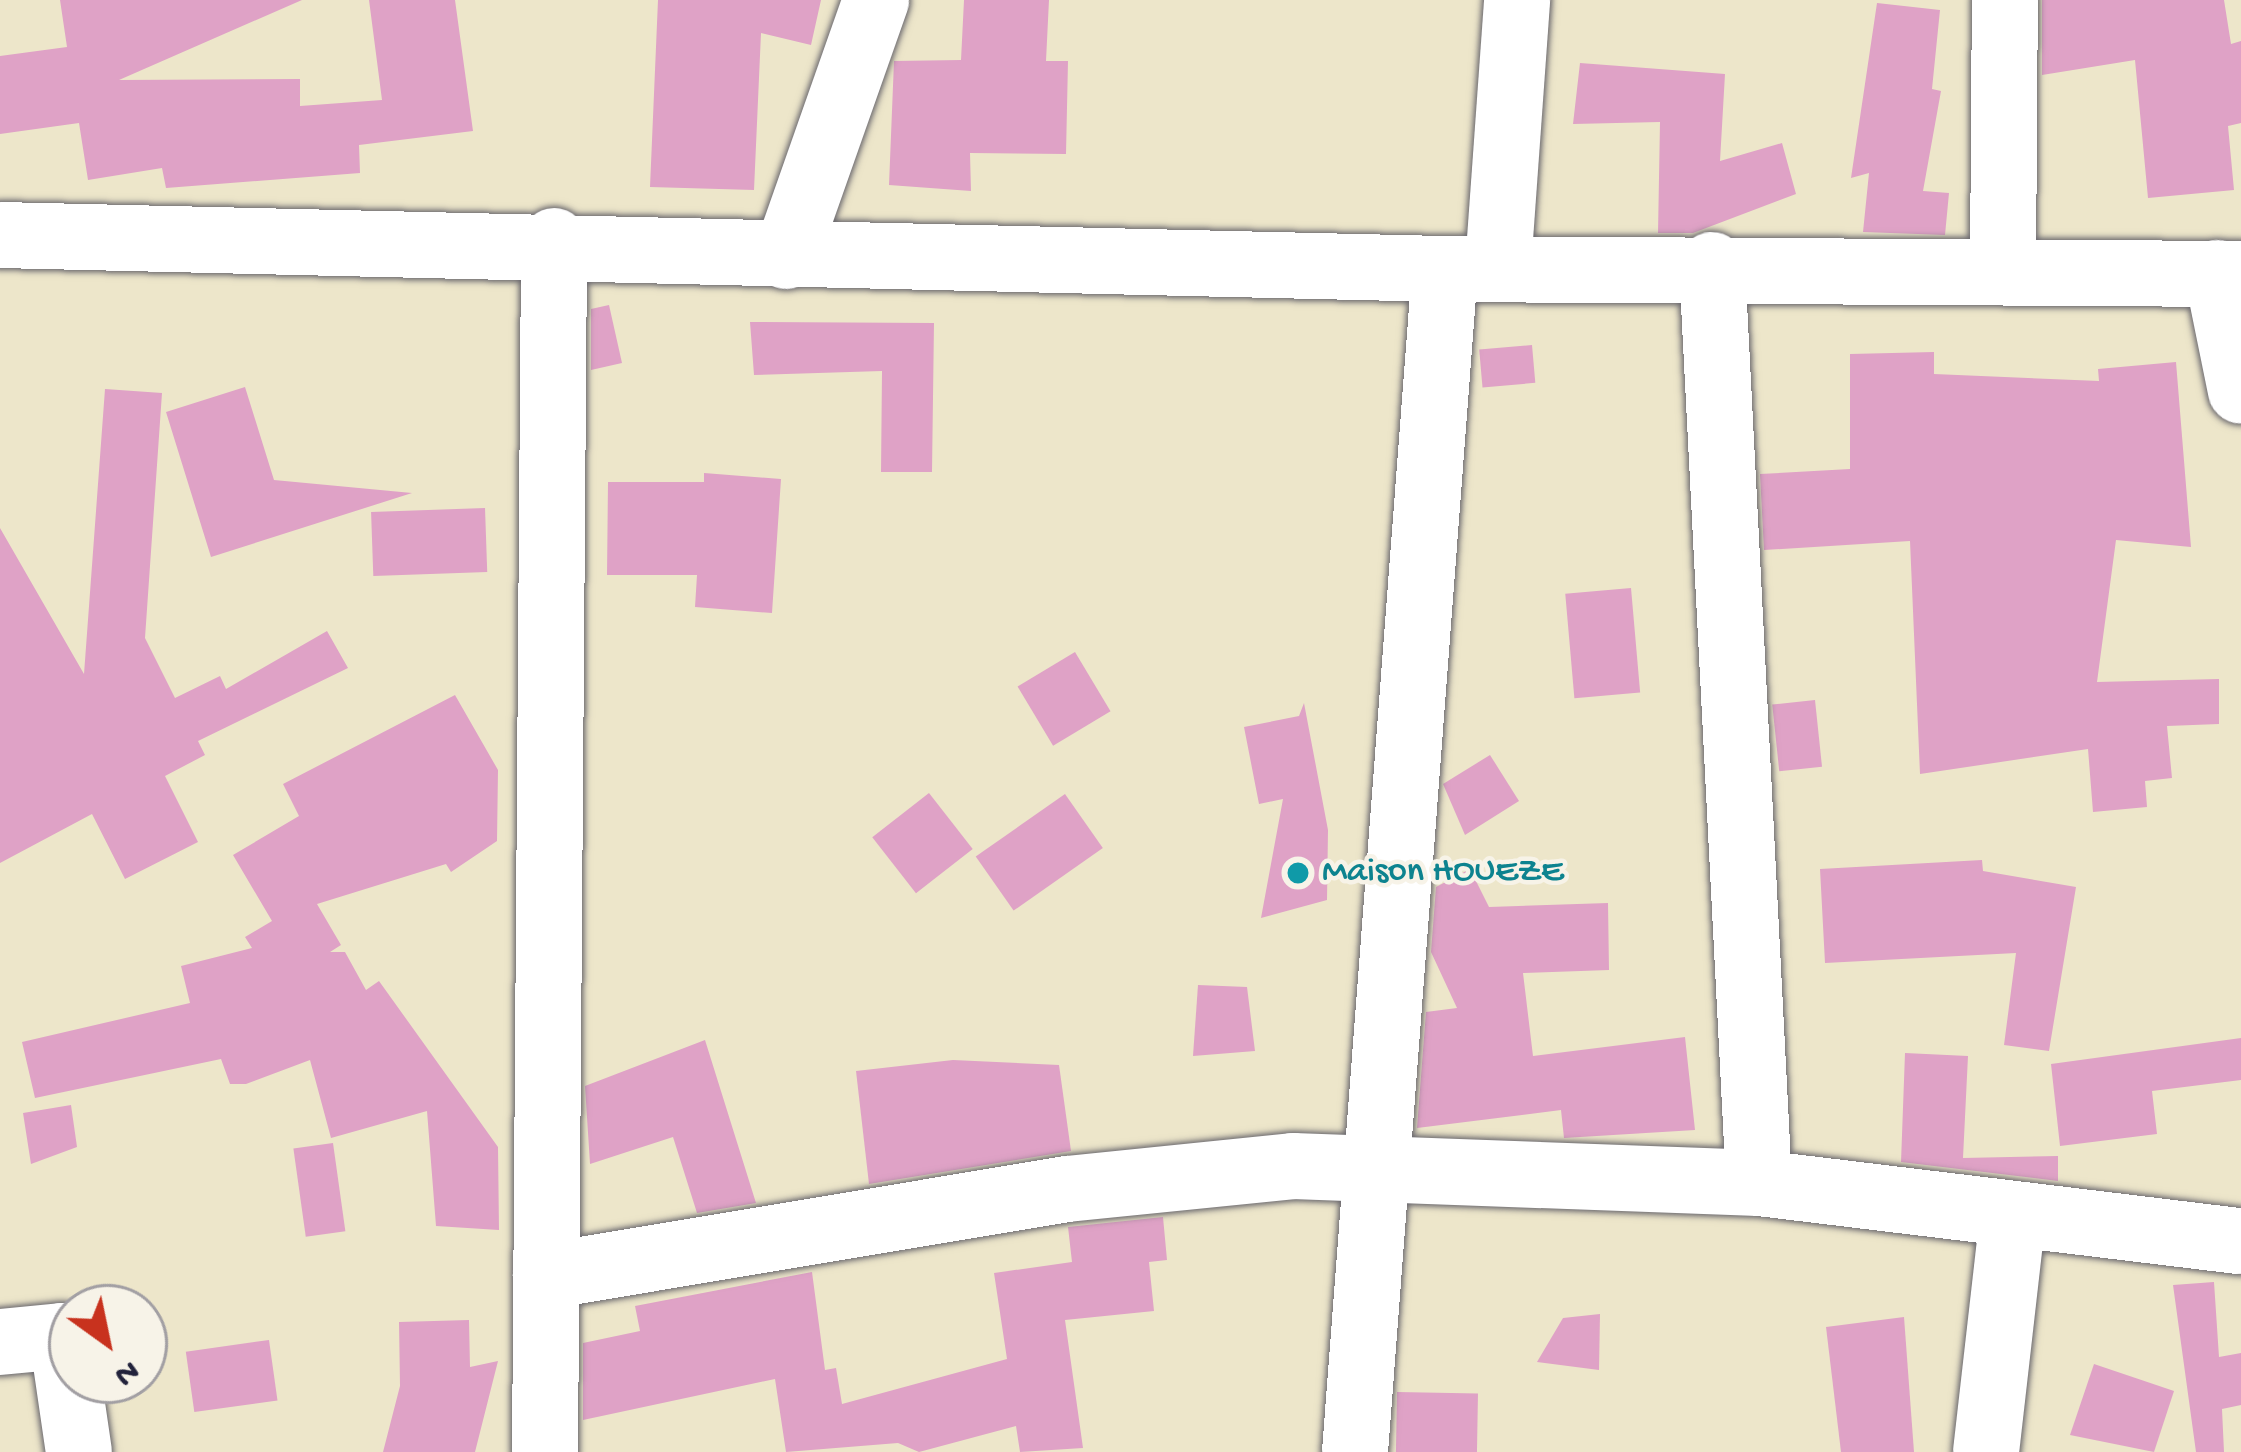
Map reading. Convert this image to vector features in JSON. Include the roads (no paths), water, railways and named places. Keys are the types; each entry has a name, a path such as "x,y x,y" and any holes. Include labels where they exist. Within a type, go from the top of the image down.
{"street":[{"path":"786,256 876,0"},
{"path":"1355,1452 1377,1167 1472,268 1517,0"},
{"path":"2003,267 2005,0"},
{"path":"0,235 554,241 786,256 1472,268 1712,265 2229,273 2241,392"},
{"path":"545,1452 554,241"},
{"path":"1712,265 1759,1183"},
{"path":"546,1276 1067,1189 1377,1167 1759,1183 2241,1241"},
{"path":"1986,1452 2012,1215"},
{"path":"0,1342 62,1336 79,1452"}],"place":[{"name":"Maison HOUEZE","path":"1298,873"}]}
